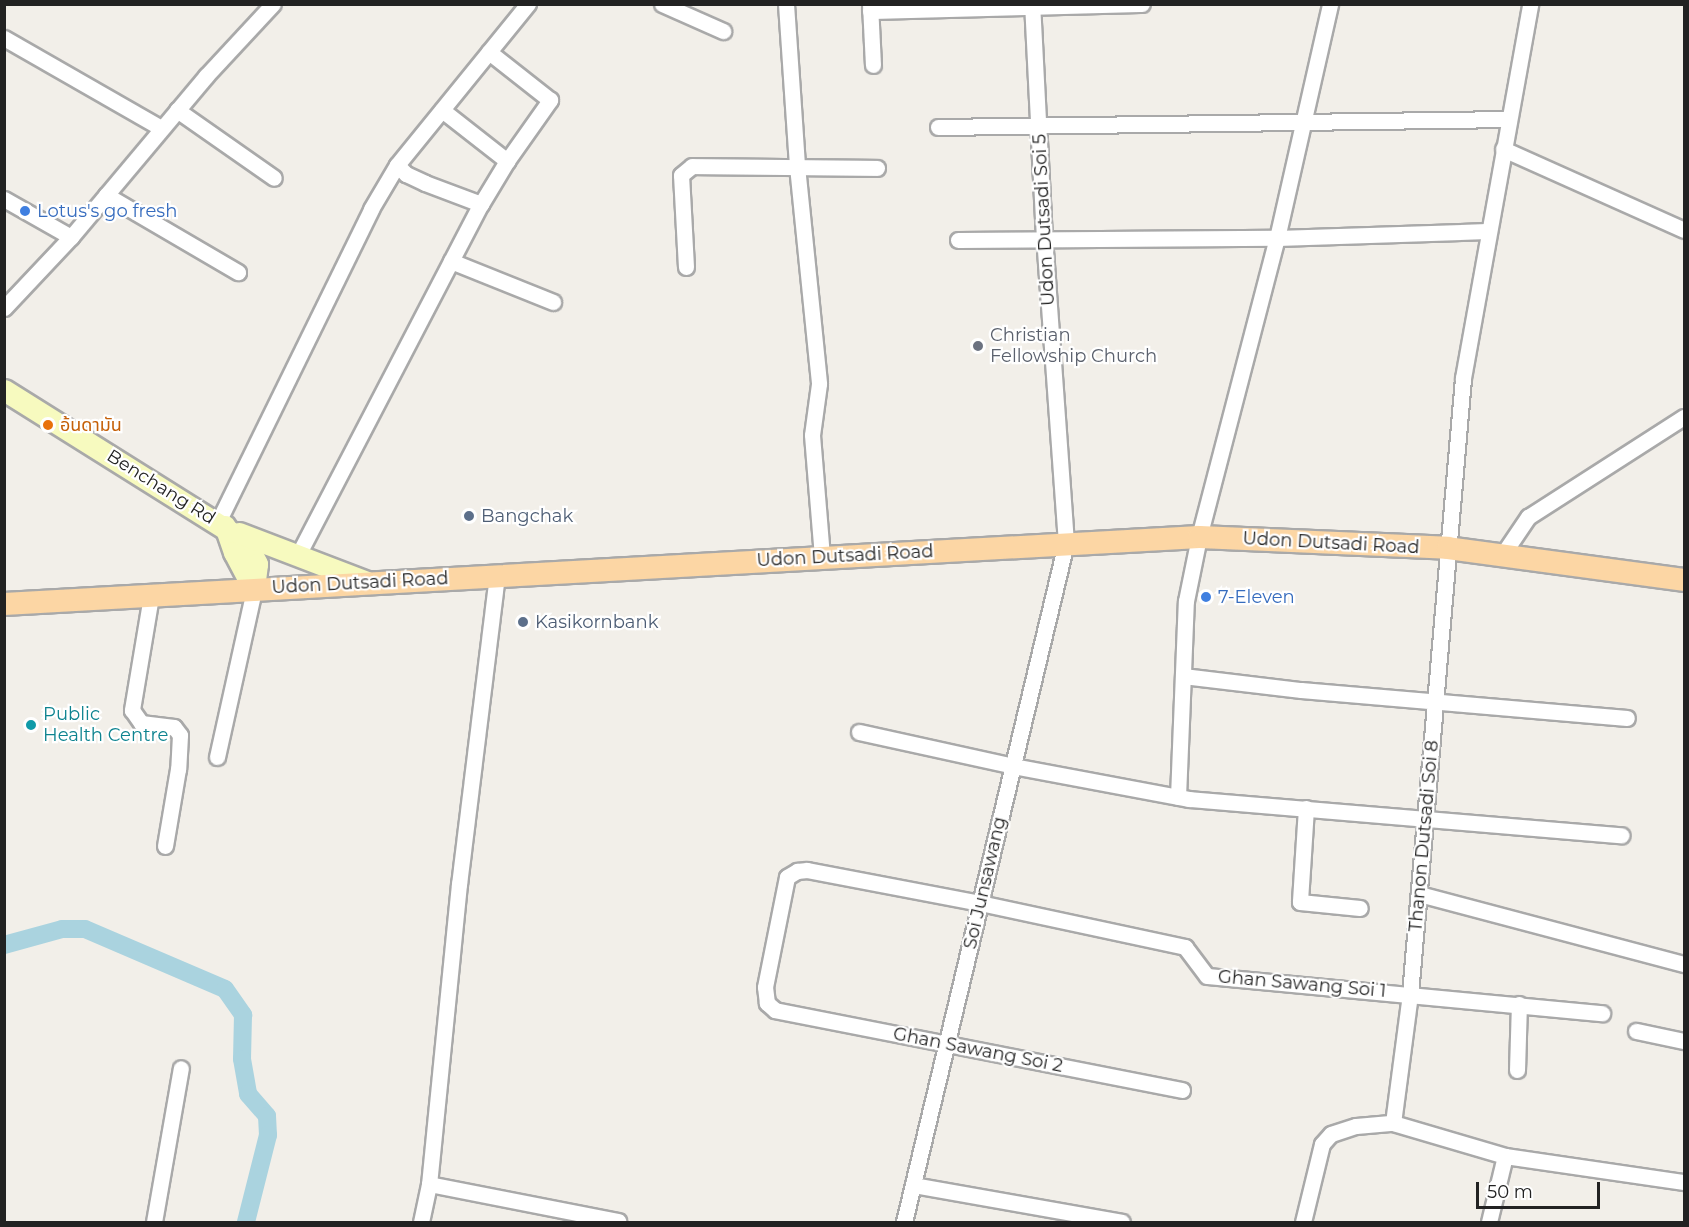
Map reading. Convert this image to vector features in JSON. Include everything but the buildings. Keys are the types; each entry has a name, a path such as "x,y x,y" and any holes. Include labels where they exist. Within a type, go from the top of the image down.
{"main road":[{"name":"Udon Dutsadi Road","path":"4,604 1199,537 1448,548 1684,580"}],"street":[{"path":"4,308 71,237 161,128 273,4"},
{"path":"221,524 371,209 397,165 528,4"},
{"path":"662,4 723,31"},
{"path":"786,4 797,166 819,384 812,435 822,557"},
{"path":"873,65 870,8 1142,4"},
{"path":"1178,797 1186,601 1199,537 1277,238 1330,4"},
{"name":"Thanon Dutsadi Soi 8","path":"1393,1123 1410,994 1463,378 1487,231 1530,4"},
{"name":"Udon Dutsadi Soi 5","path":"1032,5 1044,239 1066,543"},
{"path":"4,38 161,128"},
{"path":"297,557 481,204 507,160 550,100 489,52"},
{"path":"177,110 274,178"},
{"path":"442,110 507,160"},
{"path":"938,127 1509,119"},
{"path":"1503,149 1684,230"},
{"path":"397,165 406,174 425,183 481,204"},
{"path":"686,267 681,175 692,166 877,168"},
{"path":"106,195 238,272"},
{"path":"4,199 71,237"},
{"path":"958,240 1277,238 1487,231"},
{"path":"451,261 553,302"},
{"name":"Benchang Rd","path":"4,390 221,524 244,541 256,559 258,571 254,590"},
{"path":"1503,554 1528,517 1684,417"},
{"name":"Benchang Rd","path":"221,524 297,557 370,583"},
{"name":"Soi Junsawang","path":"904,1222 1066,543"},
{"path":"421,1222 429,1184 459,884 497,576"},
{"path":"218,757 254,590"},
{"path":"151,596 132,710 141,723 174,727 180,735 178,769 165,846"},
{"path":"1183,676 1301,690 1627,718"},
{"path":"858,732 1013,766 1178,797 1622,835"},
{"path":"1306,808 1300,902 1360,908"},
{"name":"Ghan Sawang Soi 1","path":"775,1010 767,1003 765,987 787,877 797,871 807,870 980,903 1185,947 1207,976 1602,1012"},
{"path":"1419,894 1684,964"},
{"path":"1517,1070 1519,1004"},
{"name":"Ghan Sawang Soi 2","path":"775,1010 1182,1090"},
{"path":"1636,1031 1684,1041"},
{"path":"154,1222 181,1068"},
{"path":"1303,1222 1322,1144 1331,1134 1356,1126 1393,1123 1505,1156 1684,1182"},
{"path":"1490,1222 1505,1156"},
{"path":"429,1184 620,1222"},
{"path":"913,1185 1122,1222"}],"waterway":[{"path":"4,945 62,929 85,929 225,989 243,1015 242,1059 248,1094 267,1116 268,1135 246,1222"}],"place":[{"name":"Lotus's go fresh","path":"25,211"},
{"name":"Christian Fellowship Church","path":"978,346"},
{"name":"อ้นดามัน","path":"48,425"},
{"name":"Bangchak","path":"469,516"},
{"name":"7-Eleven","path":"1206,597"},
{"name":"Kasikornbank","path":"523,622"},
{"name":"Public Health Centre","path":"31,725"}]}
